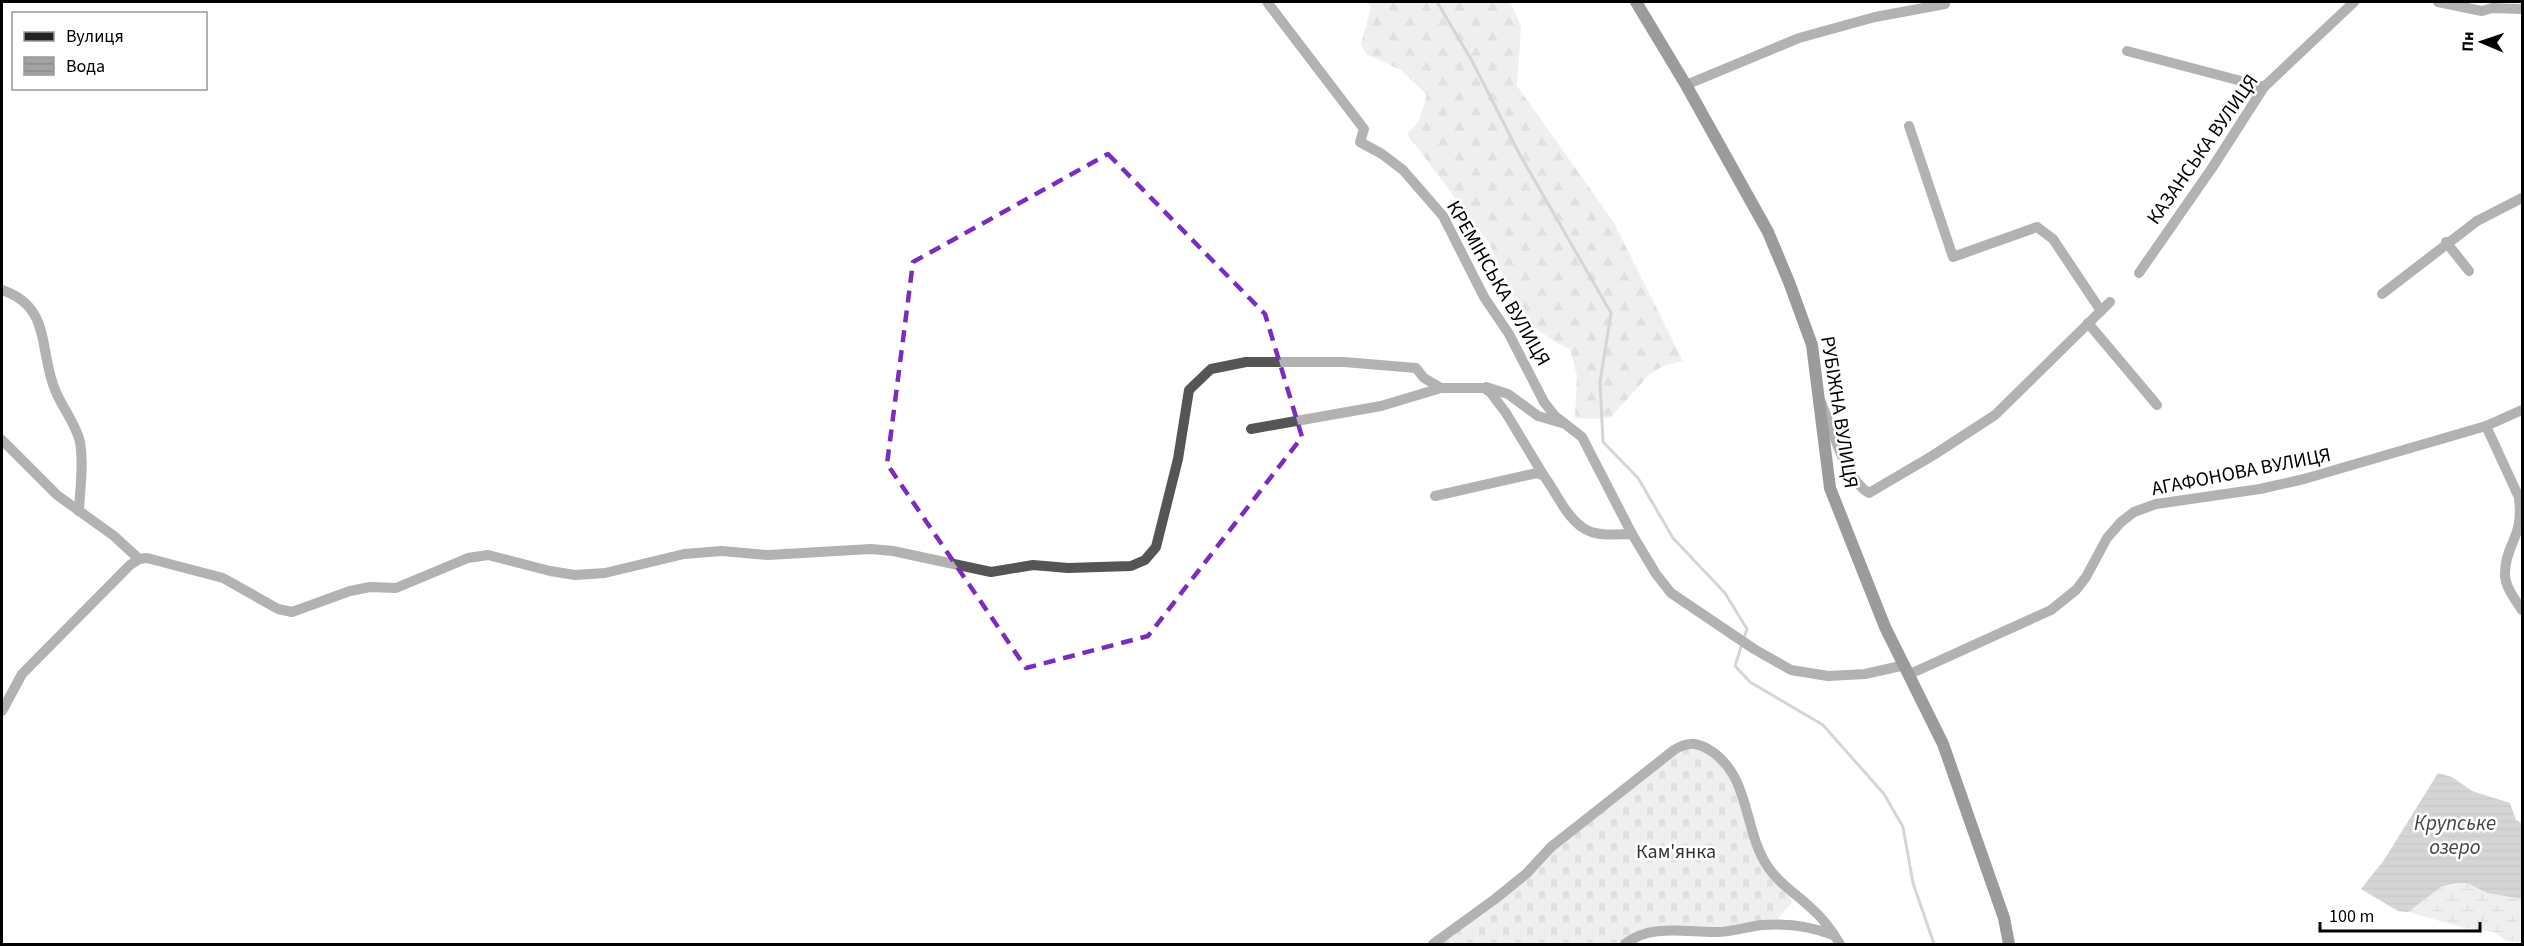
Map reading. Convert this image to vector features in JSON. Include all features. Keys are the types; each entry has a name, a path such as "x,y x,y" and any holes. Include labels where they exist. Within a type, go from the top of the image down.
{"street":[{"name":"КРЕМІНСЬКА ВУЛИЦЯ","path":"1268,2 1364,129 1360,142 1382,154 1403,170 1443,216 1484,297 1509,334 1544,402 1555,416 1582,437 1632,534 1656,574 1671,593 1736,637 1791,670 1828,676 1908,669"},
{"name":"РУБІЖНА ВУЛИЦЯ","path":"1636,2 1686,85 1768,232 1790,282 1812,345 1824,455 1830,488 1885,627 1908,669 1943,744 1970,815 2004,918 2009,945"},
{"path":"2438,2 2482,11 2492,5 2523,9"},
{"name":"КАЗАНСЬКА ВУЛИЦЯ","path":"2139,273 2212,168 2264,87 2350,3"},
{"path":"1686,85 1799,38 1875,17 1945,4"},
{"path":"2127,51 2264,87"},
{"path":"1909,126 1953,257 2037,227 2053,239 2102,311"},
{"path":"2382,294 2446,242 2478,221 2523,198"},
{"path":"2446,242 2469,272"},
{"path":"2,290 15,294 36,313 45,341 56,393 80,440 82,461 79,511"},
{"path":"1819,395 1848,468 1859,487 1869,493 1995,415 2110,302"},
{"path":"2088,323 2157,405"},
{"path":"2,711 22,674 130,565 139,559 147,558 223,578 278,609 292,612 350,591 370,587 396,588 468,558 488,555 550,572 575,575 604,573 684,554 722,551 768,555 871,549 893,551 959,567 991,572 1034,565 1057,568 1131,566 1146,560 1156,547 1178,459 1189,390 1211,369 1246,362 1344,362 1416,368 1424,378 1441,388"},
{"name":"КРЕМІНСЬКА ВУЛИЦЯ","path":"1471,390 1487,386 1508,394 1538,416 1566,424"},
{"name":"КРЕМІНСЬКА ВУЛИЦЯ","path":"1251,429 1381,406 1441,388 1471,390 1484,388 1491,393 1506,413 1544,476 1573,517 1585,529 1602,533 1632,534"},
{"name":"АГАФОНОВА ВУЛИЦЯ","path":"1908,669 2051,610 2065,601 2086,577 2108,538 2121,522 2134,512 2156,504 2260,489 2304,479 2486,426 2523,410"},
{"path":"2486,426 2521,502 2522,515 2519,532 2505,573 2510,591 2523,610"},
{"path":"2,440 57,495 114,536 139,559"},
{"path":"1435,496 1500,483 1524,474 1537,473 1544,476"},
{"path":"1433,945 1526,873 1551,847 1674,750 1688,743 1695,743 1718,756 1734,778 1766,865 1782,883 1811,907 1837,940"},
{"path":"1625,945 1633,938 1660,931 1719,932 1763,925 1802,926 1837,940"}],"highlighted area":[{"path":"1108,154 1265,314 1302,437 1148,636 1026,668 887,464 913,262"}],"green space":[{"path":"1367,2 1510,2 1521,26 1517,86 1613,221 1683,361 1663,366 1650,374 1611,417 1575,418 1577,376 1570,349 1555,342 1534,327 1511,292 1489,243 1407,134 1419,121 1427,95 1401,70 1366,54 1361,44 1371,8"},
{"name":"Кам'янка","path":"1685,747 1700,749 1711,755 1728,776 1750,828 1790,896 1792,903 1777,919 1718,927 1660,928 1634,944 1436,944 1553,849"},
{"path":"2467,883 2487,893 2522,899 2522,942 2507,941 2493,932 2461,927 2408,912 2441,887"}],"water":[{"name":"Крупське озеро","path":"2438,773 2452,777 2472,791 2510,803 2516,820 2522,823 2522,899 2487,893 2467,883 2453,884 2441,887 2408,912 2398,911 2361,889 2384,860"}],"waterway":[{"path":"1437,2 1472,61 1520,155 1611,313 1600,382 1603,442 1638,478 1673,538 1725,593 1747,629 1744,638"},
{"path":"1742,644 1735,666 1750,682 1823,725 1884,794 1903,827 1913,883 1934,944"}]}
